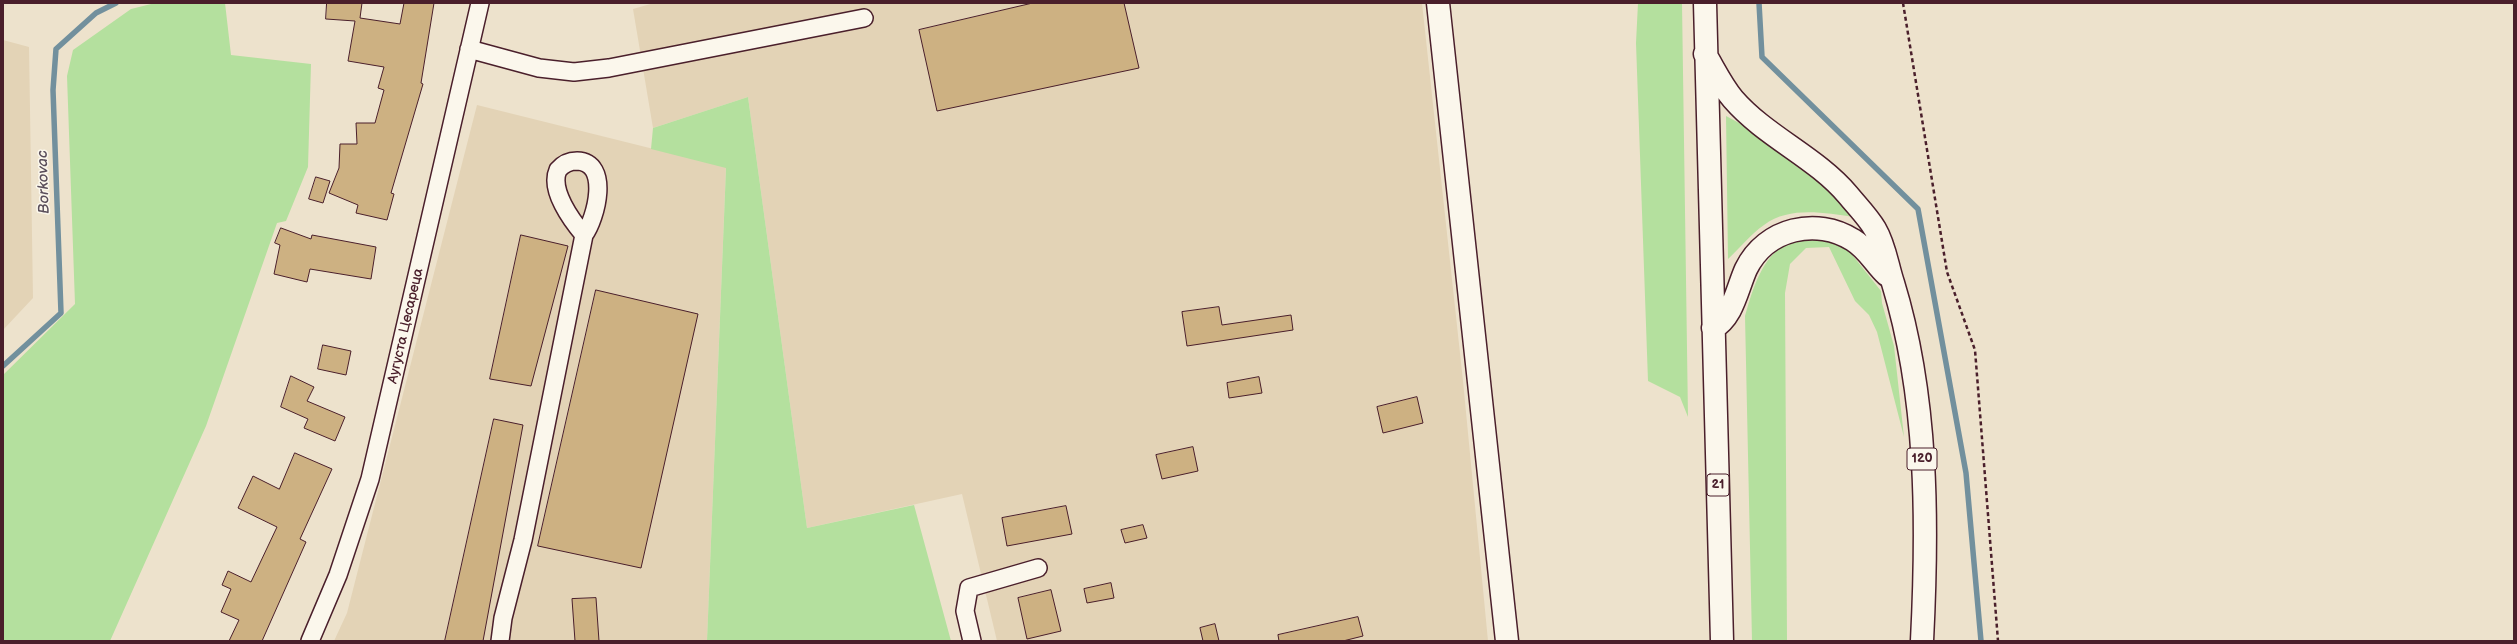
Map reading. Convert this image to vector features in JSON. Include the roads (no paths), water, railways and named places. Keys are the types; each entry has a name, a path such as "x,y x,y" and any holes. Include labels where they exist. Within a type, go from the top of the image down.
{"main road":[{"path":"1438,3 1507,641"},
{"name":"21","path":"1705,3 1722,641"},
{"name":"120","path":"1706,54 1733,99 1834,180 1875,229 1888,262 1902,313 1910,357 1922,458 1925,548 1922,641"},
{"path":"1713,328 1727,317 1747,267 1754,257 1774,238 1798,229 1823,228 1854,240 1874,258 1892,280"}],"street":[{"name":"Аугуста Цесареца","path":"310,641 338,575 370,479 480,3"},
{"path":"470,49 533,68 574,72 609,68 864,18"},
{"path":"500,641 503,618 523,540 584,235"},
{"path":"972,641 965,611 969,588 1038,568"}],"waterway":[{"name":"Borkovac","path":"3,366 61,313 53,90 56,49 96,13 116,3"},
{"path":"1759,3 1762,57 1918,209 1966,473 1981,641"}]}
